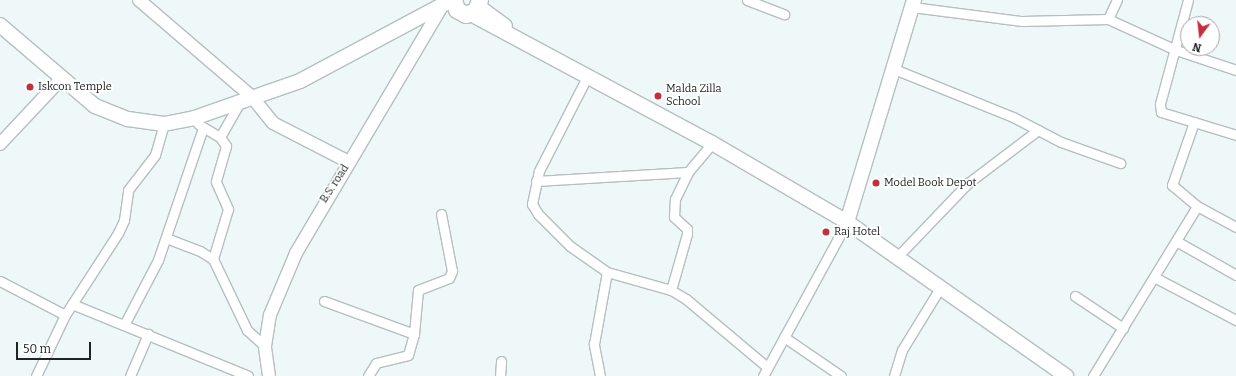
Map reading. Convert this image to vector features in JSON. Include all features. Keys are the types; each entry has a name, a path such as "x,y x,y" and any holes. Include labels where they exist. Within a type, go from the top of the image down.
{"highway":[{"path":"448,5 461,13 477,7"}],"main road":[{"path":"847,222 913,4"},
{"path":"0,25 61,79 95,106 113,115 164,124 198,123 246,100 300,81 448,5"},
{"path":"477,7 521,38 522,42 712,143 847,222 1066,376"}],"street":[{"path":"140,0 246,100 273,123 349,162"},
{"path":"747,0 784,14"},
{"path":"1108,20 1118,0"},
{"path":"1188,0 1176,50 1160,104 1161,112 1236,135"},
{"path":"913,4 1022,21 1108,20 1176,50 1236,70"},
{"name":"B.S. road","path":"269,376 266,346 270,315 296,253 349,162 448,5"},
{"path":"894,69 975,100 1038,130 1120,163"},
{"path":"587,77 536,181 532,204 538,214 570,246 607,272 671,290 714,319 767,367"},
{"path":"0,144 61,79"},
{"path":"220,137 246,100"},
{"path":"1194,122 1172,185 1197,206 1236,227"},
{"path":"124,326 166,238 198,123 220,137 226,146 216,182 228,209 213,259"},
{"path":"36,376 65,315 118,233 124,220 128,190 155,155 164,124"},
{"path":"897,257 968,183 1038,130"},
{"path":"671,290 687,234 673,213 688,172 712,143"},
{"path":"536,181 688,172"},
{"path":"1093,376 1197,206"},
{"path":"368,376 376,364 408,355 414,334 418,290 448,278 452,271 441,214"},
{"path":"763,376 847,222"},
{"path":"166,238 200,250 213,259 247,330 266,346"},
{"path":"1176,241 1236,275"},
{"path":"600,376 594,344 607,272"},
{"path":"1154,277 1236,320"},
{"path":"0,281 65,315"},
{"path":"894,376 902,350 940,288"},
{"path":"1075,296 1123,328"},
{"path":"324,301 414,334"},
{"path":"72,304 248,376"},
{"path":"130,376 148,334"},
{"path":"784,338 841,376"},
{"path":"500,376 502,361"}],"place":[{"name":"Iskcon Temple","path":"30,87"},
{"name":"Malda Zilla School","path":"658,96"},
{"name":"Model Book Depot","path":"876,183"},
{"name":"Raj Hotel","path":"826,232"}]}
